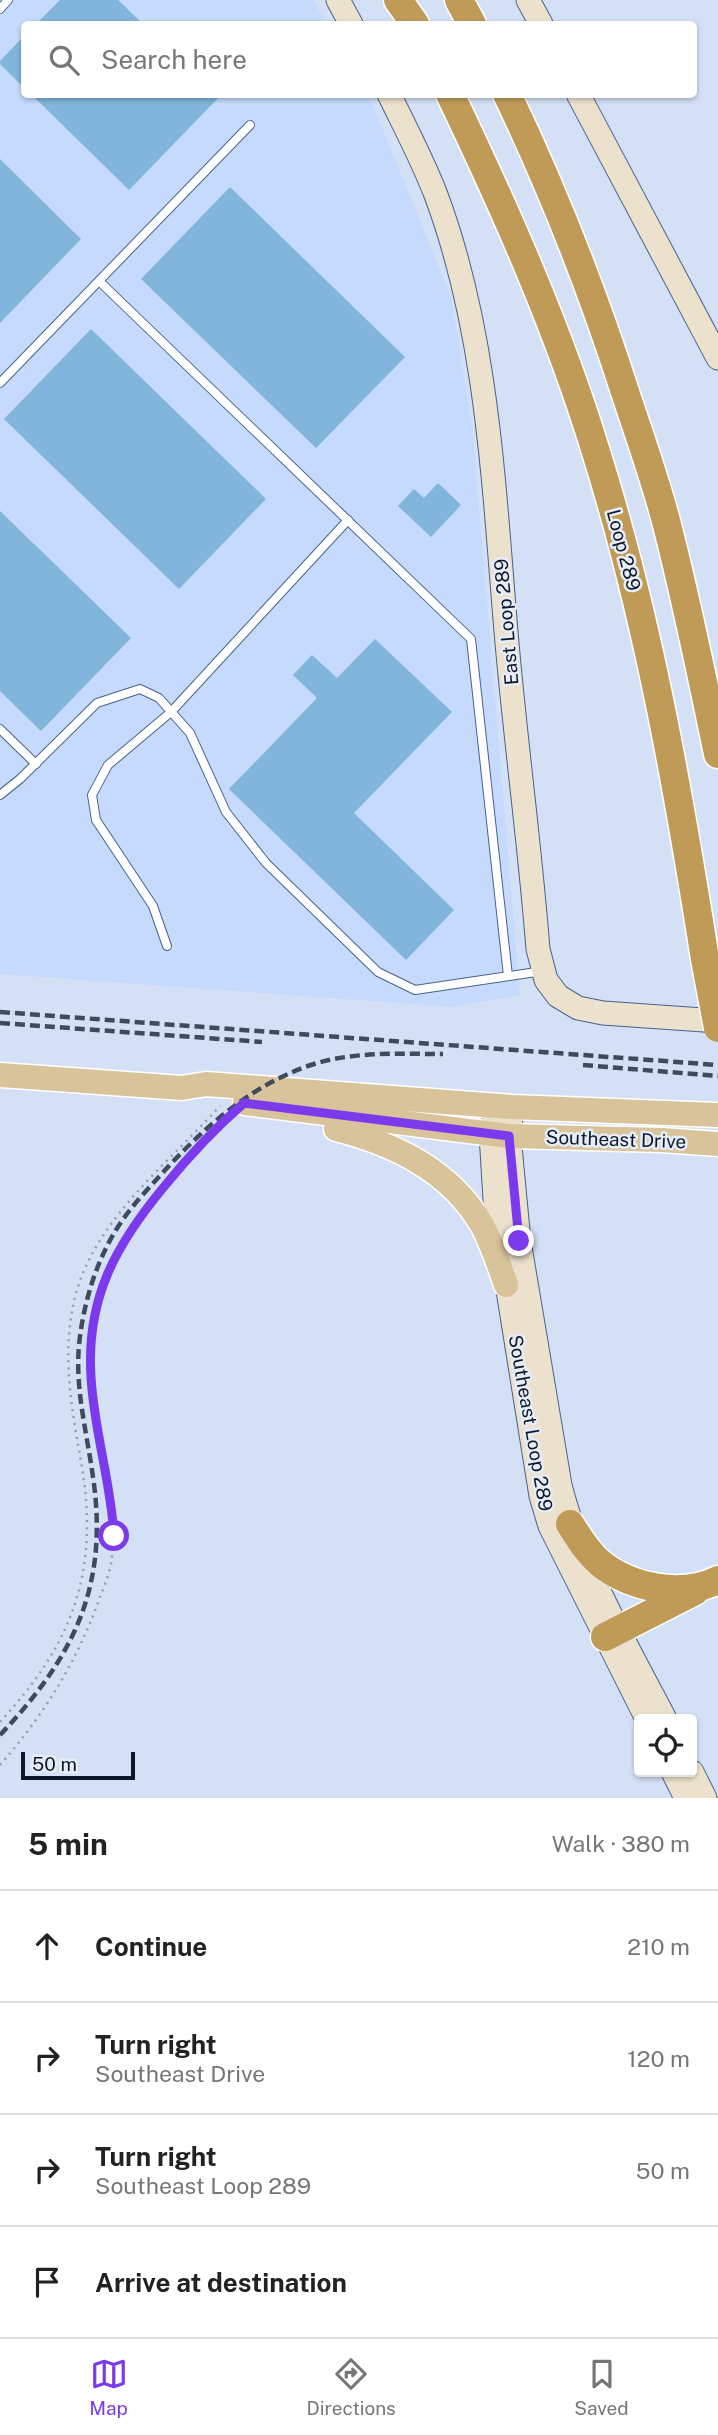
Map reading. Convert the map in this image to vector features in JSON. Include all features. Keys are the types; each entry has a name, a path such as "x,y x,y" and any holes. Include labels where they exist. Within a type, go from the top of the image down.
{"highway":[{"path":"401,0 413,21"},
{"path":"459,0 470,21"},
{"name":"Loop 289","path":"452,98 538,286 596,452 635,588 656,678 682,813 718,1028"},
{"path":"509,98 540,162 576,249 631,409 666,519 718,754"},
{"path":"570,1524 584,1547 600,1563 641,1585 668,1590 713,1583"},
{"path":"612,1633 713,1583"}],"main road":[{"path":"338,0 349,21"},
{"path":"528,0 539,21"},
{"name":"East Loop 289","path":"391,98 436,194 453,246 474,330 494,486 507,645 538,949 546,980 558,996 578,1008 603,1013 718,1021"},
{"path":"580,98 718,358"},
{"name":"Southeast Drive","path":"0,1075 182,1088 206,1084 504,1107 718,1115"},
{"name":"Southeast Drive","path":"182,1088 204,1098 500,1135 718,1144"},
{"name":"Southeast Loop 289","path":"504,1107 496,1216 541,1496 550,1526 662,1714"},
{"path":"279,1108 310,1122 370,1138 401,1151 447,1181 481,1224 506,1285"},
{"name":"Southeast Loop 289","path":"500,1135 570,1524 645,1714"},
{"path":"676,1777 686,1798"},
{"path":"694,1777 705,1798"}],"lane":[{"path":"0,9 8,0"},
{"path":"0,383 250,125"},
{"path":"99,281 471,639 508,976"},
{"path":"167,946 153,906 96,820 92,795 108,765 171,712 348,520"},
{"path":"0,794 36,764 97,703 141,689 159,698 191,733 226,812 266,863 378,972 415,990 544,971"},
{"path":"0,729 36,764"}],"path":[{"path":"0,1722 26,1694 66,1629 80,1595 85,1569 88,1527 86,1498 75,1440 68,1379 70,1330 74,1302 82,1277 96,1248 115,1220 169,1157 234,1102"},
{"path":"0,1765 49,1703 79,1651 112,1559 113,1512 91,1378 90,1336 100,1293 135,1222 234,1102"}],"shaded area":[{"path":"0,0 313,0 325,21 21,21 21,98 369,98 451,297 472,425 520,995 455,1007 0,974"}],"building":[{"path":"60,0 118,0 140,21 39,21"},
{"path":"21,39 21,85 0,64"},
{"path":"35,98 218,98 129,190"},
{"path":"0,159 81,239 0,323"},
{"path":"230,187 405,357 316,448 141,279"},
{"path":"91,329 266,499 179,589 4,419"},
{"path":"438,483 461,505 431,537 398,506 414,489 424,498"},
{"path":"0,511 131,638 41,731 0,691"},
{"path":"375,639 452,712 354,813 454,910 406,960 229,789 317,698 293,675 312,655 337,678"}],"railway":[{"path":"0,1012 718,1065"},
{"path":"0,1023 262,1042"},
{"path":"0,1735 26,1706 66,1648 80,1618 90,1586 96,1552 97,1516 80,1395 79,1345 87,1300 96,1271 121,1222 146,1191 198,1137 232,1108 269,1083 311,1065 343,1057 443,1054"},
{"path":"583,1065 718,1076"}],"route":[{"path":"114,1536 113,1512 91,1378 90,1336 96,1303 108,1273 135,1222 186,1159 214,1129 244,1103 509,1136 519,1241"}]}
